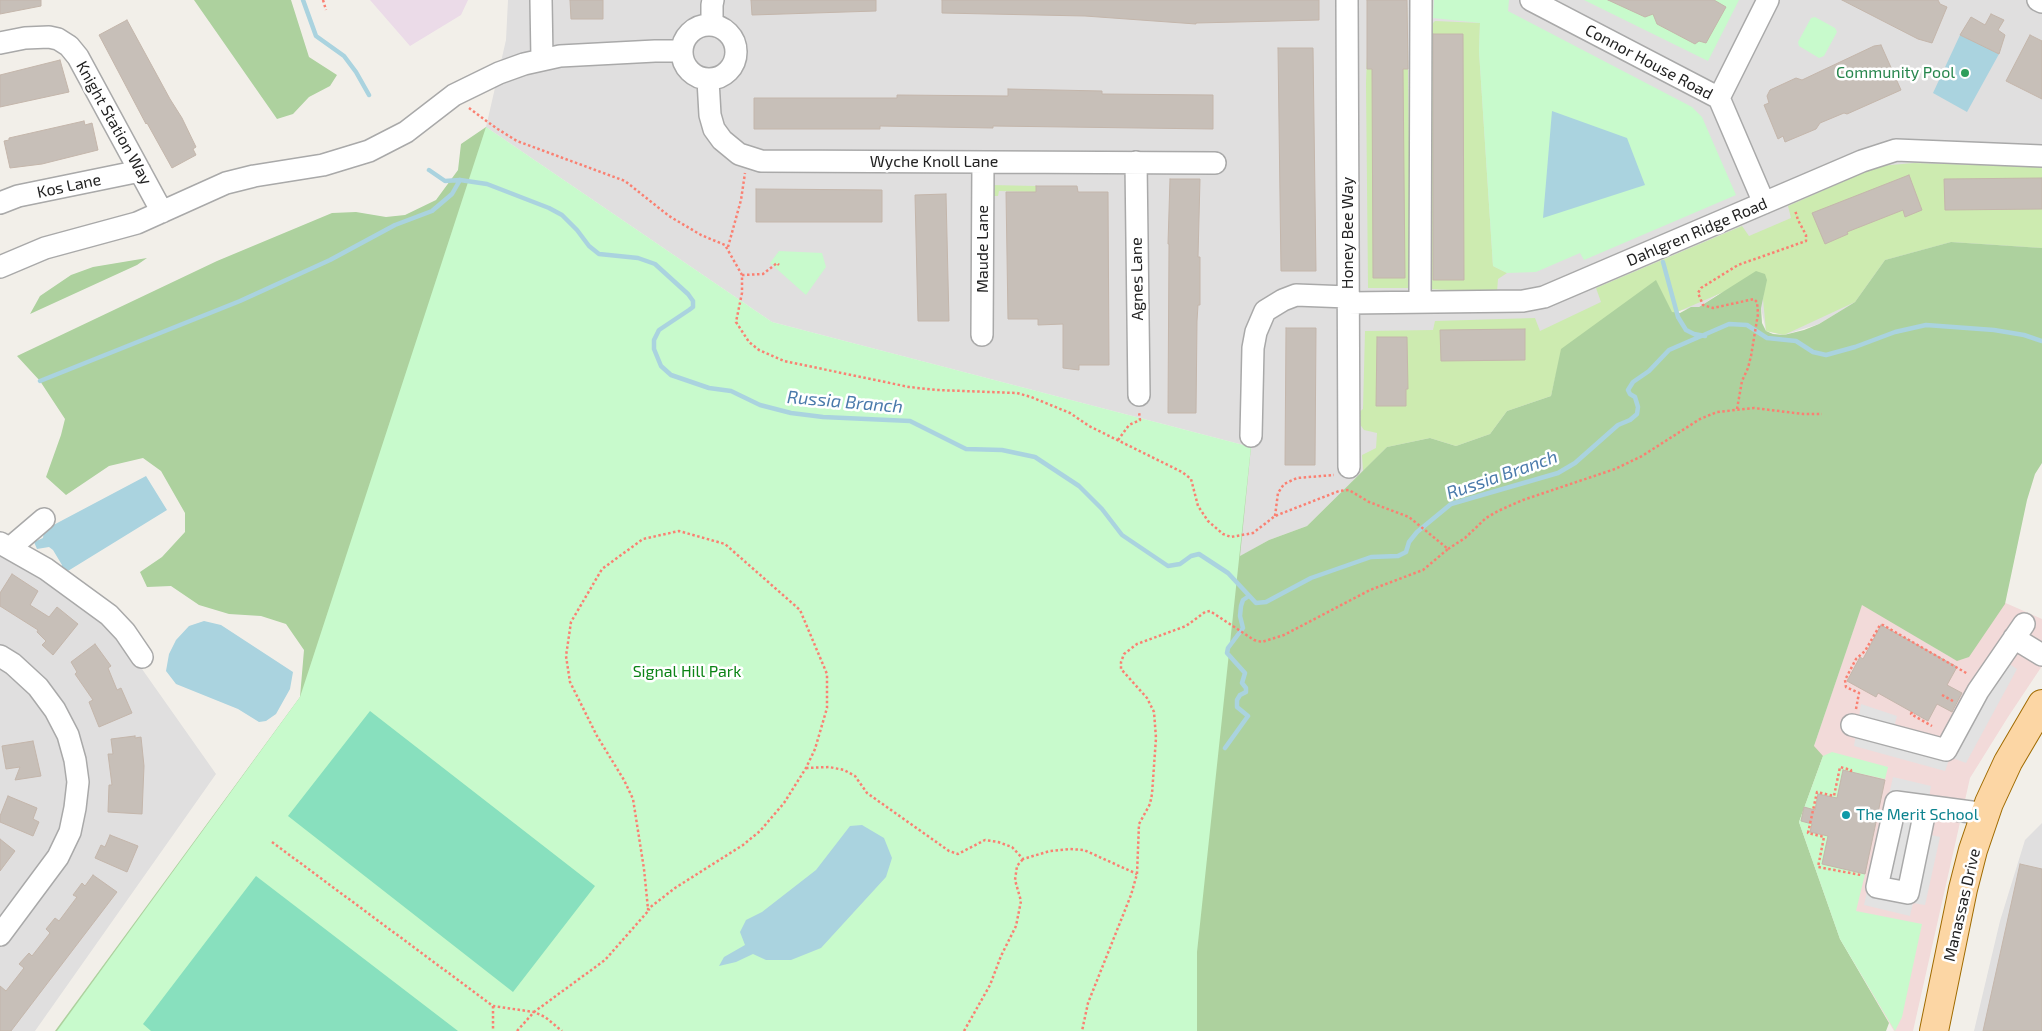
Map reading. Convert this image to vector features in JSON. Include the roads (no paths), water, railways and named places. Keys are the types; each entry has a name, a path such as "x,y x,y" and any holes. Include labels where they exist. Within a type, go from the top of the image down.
{"main road":[{"name":"Manassas Drive","path":"1934,1031 1963,889 1986,814 2008,762 2042,704"}],"street":[{"path":"541,0 542,59"},
{"path":"712,24 713,0"},
{"name":"Honey Bee Way","path":"1343,470 1348,300 1347,0"},
{"path":"1420,0 1420,302"},
{"name":"Connor House Road","path":"1531,0 1719,98 1764,203"},
{"path":"1719,98 1768,0"},
{"path":"2038,0 2042,2"},
{"path":"712,24 729,32 737,49 736,59 726,74 708,80 700,78 687,67 682,51 688,34 695,28 712,24"},
{"name":"Knight Station Way","path":"0,43 25,38 49,37 58,39 69,46 78,57 162,212"},
{"path":"0,267 45,248 137,223 226,183 254,176 323,165 369,151 406,132 454,95 499,73 542,59 682,51"},
{"name":"Wyche Knoll Lane","path":"708,80 709,106 714,129 730,148 747,158 761,161 1215,163"},
{"name":"Dahlgren Ridge Road","path":"1251,436 1253,348 1256,332 1265,311 1283,300 1296,295 1348,300 1420,302 1523,301 1544,297 1862,161 1896,150 2042,156"},
{"name":"Maude Lane","path":"982,335 983,162"},
{"name":"Agnes Lane","path":"1136,162 1139,396"},
{"name":"Kos Lane","path":"0,203 18,196 140,171"},
{"path":"44,519 5,546 46,569 109,616 125,632 142,657"},
{"path":"1852,725 1946,750 1978,691 2019,631 2042,655"},
{"path":"0,656 13,664 38,687 55,710 68,735 75,760 78,782 70,832 58,857 0,936"},
{"path":"1926,806 1986,814"}],"water":[{"name":"Community Pool","path":"1960,35 1999,54 1967,112 1933,93"},
{"path":"1552,111 1627,138 1645,185 1543,218"},
{"path":"146,476 167,510 63,574 62,565 53,550 49,547 37,549 34,542 43,538 44,530"},
{"path":"204,621 221,625 293,672 290,689 276,714 266,721 259,722 238,709 176,684 166,671 169,654 176,640 189,626"},
{"path":"862,825 884,838 892,858 886,877 821,948 791,960 766,960 753,954 736,962 719,966 724,957 745,945 740,932 746,920 762,912 816,870 850,826"}],"waterway":[{"name":"Russia Branch","path":"303,0 316,36 344,56 369,95"},
{"name":"Russia Branch","path":"429,170 445,181 460,180 487,184 549,208 562,215 589,246 599,254 638,258 655,264 688,294 693,301 693,307 659,330 654,340 654,349 661,366 671,375 709,388 731,391 760,405 791,413 823,417 910,421 966,449 1002,450 1035,457 1079,486 1102,509 1122,535 1168,566 1180,564 1191,556 1199,554 1228,573 1256,603 1266,602 1311,578 1371,557 1398,556 1406,552 1409,542 1417,532 1451,504 1558,473 1575,463 1618,425 1630,420 1637,414 1638,407 1635,397 1628,390 1633,382 1649,371 1669,350 1729,324 1747,325 1767,338 1796,341 1813,352 1826,355 1855,347 1895,332 1926,325 1994,330 2024,335 2042,341"},
{"path":"40,381 240,301 330,260 395,225 432,211 452,194 460,180"},
{"path":"1663,262 1678,317 1686,330 1705,336"},
{"path":"1225,748 1248,716 1237,707 1237,700 1240,695 1246,692 1246,688 1242,683 1245,673 1227,653 1228,648 1243,628 1240,616 1241,606 1243,600 1249,596"}],"place":[{"name":"Community Pool","path":"1965,73"},
{"name":"The Merit School","path":"1846,815"}],"park label":[{"name":"Signal Hill Park","path":"687,672"}]}
